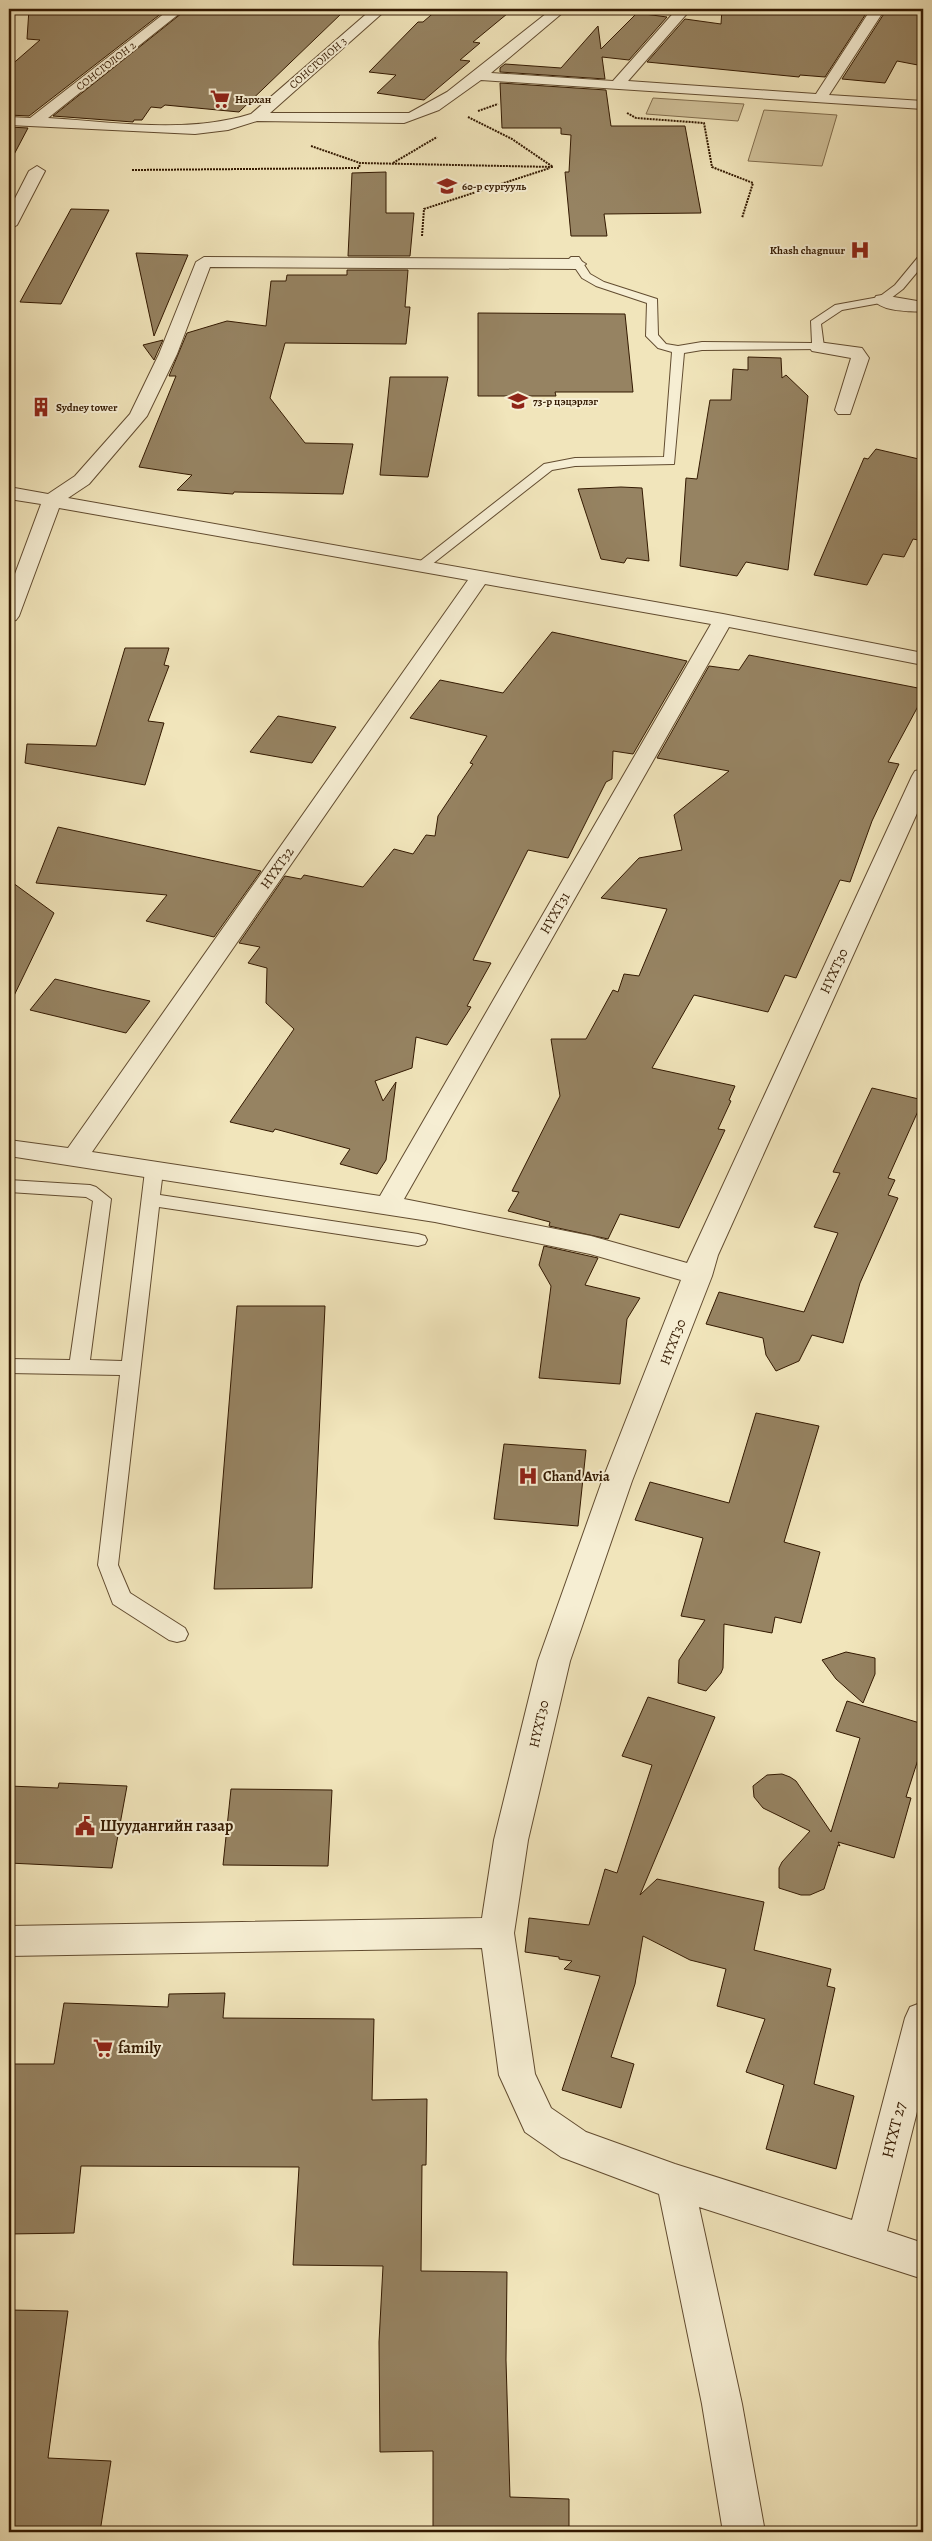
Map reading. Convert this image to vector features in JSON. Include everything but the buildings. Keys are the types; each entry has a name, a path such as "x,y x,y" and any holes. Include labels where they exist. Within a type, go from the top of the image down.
{"street":[{"name":"СОНСГОЛОН 2","path":"34,122 178,9"},
{"name":"СОНСГОЛОН 3","path":"256,117 380,9"},
{"path":"9,121 204,130 228,126 256,117 404,119 419,116 478,76 560,9"},
{"path":"618,84 684,9"},
{"path":"820,98 878,9"},
{"path":"478,76 923,105"},
{"path":"9,226 37,171"},
{"path":"9,616 52,500 82,480 138,416 168,354 204,262 577,261"},
{"path":"882,300 889,303 923,307"},
{"path":"818,347 856,352 860,358 844,410"},
{"path":"9,493 723,620 923,659"},
{"name":"НҮХТ32","path":"74,1159 480,577"},
{"name":"НҮХТ31","path":"387,1206 723,620"},
{"name":"НҮХТ30","path":"923,776 704,1255 698,1276 617,1481 554,1661 511,1840 496,1933 516,2075 538,2120 574,2145 675,2182 923,2261"},
{"path":"9,1148 435,1213 591,1245 698,1276"},
{"path":"9,1941 496,1933"},
{"name":"НҮХТ 27","path":"865,2243 923,2018"},
{"path":"675,2182 722,2404 744,2532"}],"lane":[{"path":"577,261 586,276 600,284 653,301 652,336 662,346 678,350 711,346 818,347 815,323 839,307 882,300 899,287 923,258"},
{"path":"420,566 548,468 575,462 670,461 678,350"},
{"path":"154,1171 108,1565 121,1598 177,1634"},
{"path":"9,1186 90,1191 102,1199 79,1367"},
{"path":"150,1200 418,1240"},
{"path":"9,1366 131,1368"}],"path":[{"path":"506,101 463,116 486,124 533,151 553,166"},
{"path":"623,110 636,118 704,123 712,167 753,183 742,218"},
{"path":"392,163 439,136"},
{"path":"132,170 359,168 360,163 553,166"},
{"path":"422,239 424,209 553,166"}],"shaded area":[{"path":"653,98 744,104 738,121 646,114"},
{"path":"764,110 837,115 822,166 748,161"}],"place":[{"name":"Нархан","path":"220,99"},
{"name":"60-р сургууль","path":"447,186"},
{"name":"Khash chagnuur","path":"860,250"},
{"name":"73-р цэцэрлэг","path":"518,401"},
{"name":"Sydney tower","path":"41,407"},
{"name":"Chand Avia","path":"528,1476"},
{"name":"Шуудангийн газар","path":"85,1826"},
{"name":"family","path":"103,2048"}]}
